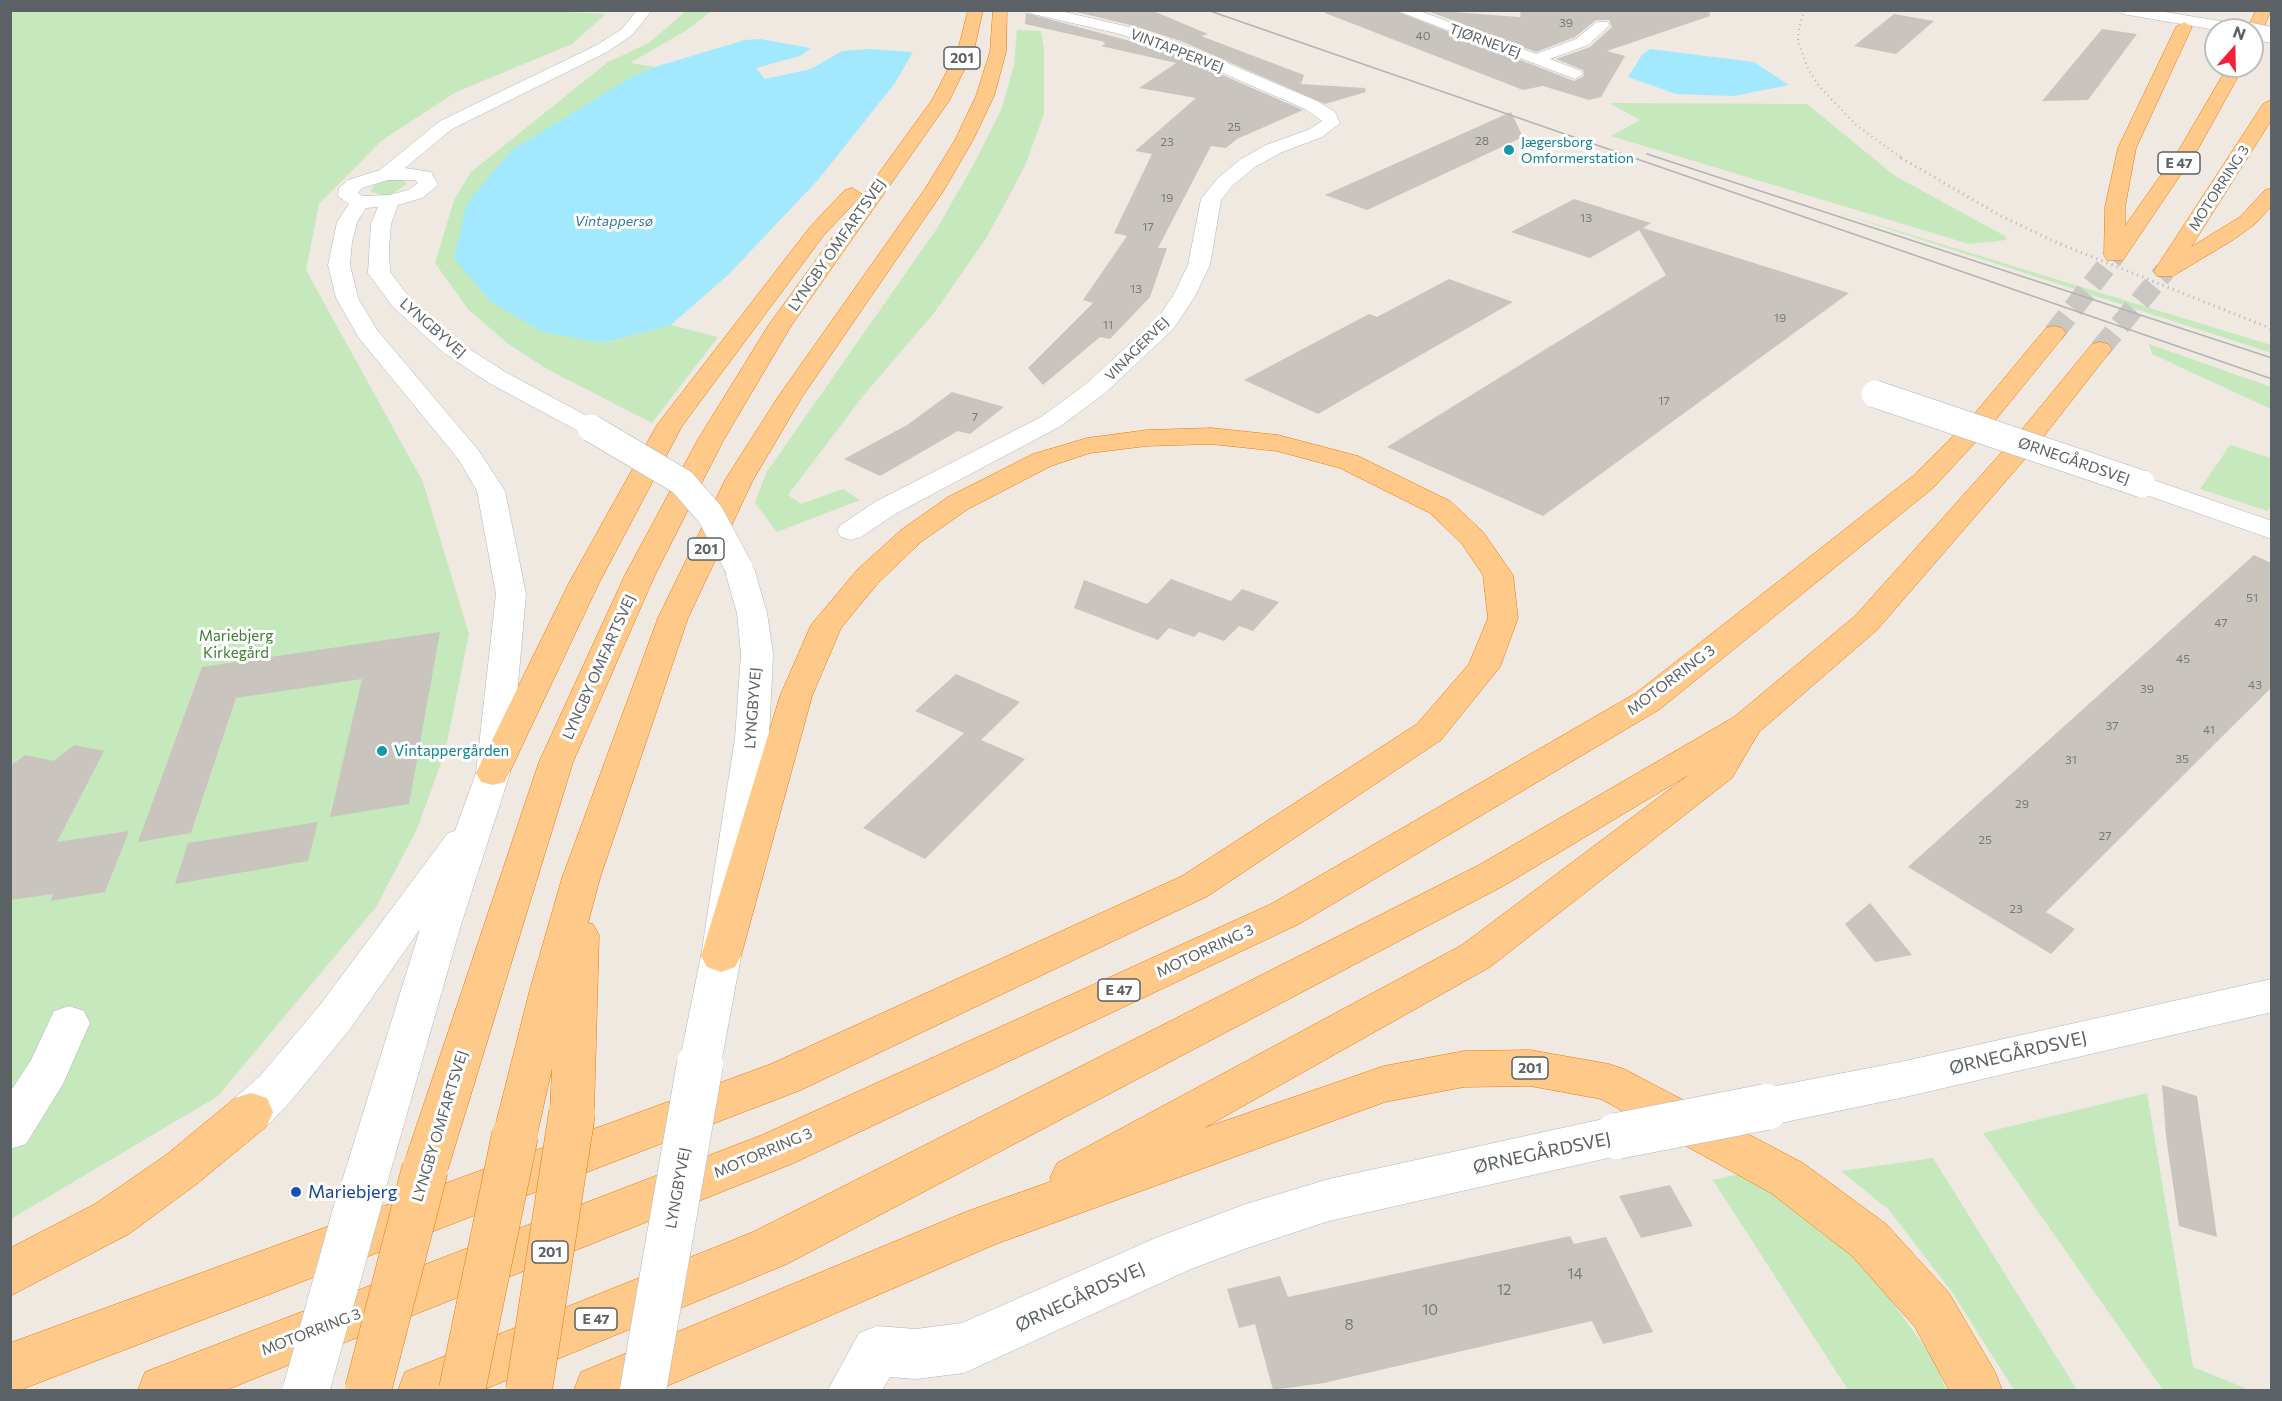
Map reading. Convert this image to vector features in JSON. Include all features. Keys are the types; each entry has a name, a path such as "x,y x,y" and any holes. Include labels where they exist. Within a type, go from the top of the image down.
{"highway":[{"name":"LYNGBY OMFARTSVEJ","path":"369,1390 425,1169 556,762 639,577 710,441 780,326 939,101 988,11"},
{"name":"LYNGBY OMFARTSVEJ","path":"462,1390 515,1135 550,989 581,878 673,618 734,491 790,397 934,190 964,140 985,96 998,52 988,11"},
{"name":"E 47","path":"2189,18 2127,148 2115,207 2115,255 2189,149 2229,78"},
{"path":"493,773 584,583 670,425 818,231 939,101"},
{"name":"MOTORRING 3","path":"2271,104 2165,271 2226,237 2247,221 2271,194"},
{"name":"MOTORRING 3","path":"163,1390 778,1149 1284,914 1648,701 1923,482 1980,423 2054,333"},
{"name":"E 47","path":"423,1390 770,1248 1492,875 1746,725 1866,623 2028,439 2100,349"},
{"path":"10,1369 786,1077 1195,886 1429,732 1484,667 1503,618 1498,575 1473,538 1440,507 1349,462 1278,443 1211,436 1147,438 1088,447 1042,460 1001,479 958,503 911,536 868,576 827,625 811,658 784,734 767,802 721,956"},
{"path":"599,1390 985,1226 1476,956 1720,769 1746,725"},
{"name":"201","path":"529,1390 572,1113 581,878"},
{"name":"201","path":"985,1226 1384,1084 1464,1069 1530,1068 1609,1082 1787,1178 1869,1240 1924,1301 1932,1310 1977,1390"},
{"path":"10,1272 112,1219 182,1168 251,1112"}],"street":[{"path":"387,174 428,138 476,110 601,49 627,32 645,10"},
{"name":"VINTAPPERVEJ","path":"1033,10 1124,30 1174,46 1250,80"},
{"name":"TJØRNEVEJ","path":"1402,10 1575,74"},
{"path":"2123,10 2189,18 2204,22"},
{"name":"TJØRNEVEJ","path":"1534,60 1582,42 1602,25"},
{"name":"VINAGERVEJ","path":"851,531 885,508 1050,422 1118,370 1166,323 1184,296 1199,265 1211,199 1225,182 1248,164 1273,149 1316,133 1331,123 1329,117 1311,105 1250,80"},
{"path":"415,174 447,137 476,110"},
{"path":"387,174 415,174 428,180 424,190 375,201 348,196 349,188 364,180 387,174"},
{"path":"306,1390 440,928 493,773 511,594 491,491 470,457 367,333 347,298 339,265 347,222 375,201"},
{"name":"LYNGBYVEJ","path":"375,201 381,224 378,249 379,273 401,302 452,348 480,366 682,482 710,514 739,568 752,613 757,654 752,738 721,956 643,1390"},
{"name":"ØRNEGÅRDSVEJ","path":"1875,394 2142,484 2271,531"},
{"path":"251,1112 275,1089 335,1017 476,822"},
{"name":"ØRNEGÅRDSVEJ","path":"854,1390 877,1351 916,1354 964,1348 1175,1253 1246,1226 1329,1200 1617,1136 1905,1079 2271,995"},
{"path":"10,1130 48,1071 69,1023"}],"green space":[{"name":"Mariebjerg Kirkegård","path":"525,10 606,14 572,44 456,92 381,141 319,204 306,270 423,482 469,634 445,752 417,829 376,907 218,1096 11,1219 11,11"},
{"path":"686,11 711,11 687,30 630,63 655,67 630,78 604,343 671,325 718,337 652,423 547,369 507,343 468,309 435,263 454,200 471,172 608,62 649,43"},
{"path":"1017,30 1041,31 1044,49 1044,114 1025,166 987,237 934,313 863,396 788,495 801,504 843,489 860,500 777,532 755,503 766,473 938,227 976,160 1002,108 1014,65"},
{"path":"1609,103 1807,104 1895,176 2005,236 2006,240 1969,244 1611,136 1640,120"},
{"path":"389,180 402,180 407,184 390,195 370,191 376,184"},
{"path":"1830,210 2271,345 2271,353 2250,346"},
{"path":"2149,344 2271,387 2271,409 2152,354"},
{"path":"2230,445 2271,458 2271,505 2268,511 2200,489"},
{"path":"2147,1093 2193,1367 2250,1390 2163,1390 1983,1133"},
{"path":"1933,1158 2077,1390 2014,1390 1952,1292 1889,1210 1841,1171"},
{"path":"1758,1170 1850,1244 1935,1361 1946,1390 1848,1390 1713,1180"}],"water":[{"name":"Vintappersø","path":"760,39 811,48 800,56 756,68 765,79 811,69 842,51 870,49 913,52 895,83 818,180 729,274 671,325 603,343 542,332 490,301 454,258 467,203 512,150 630,78 655,67 745,40"},
{"path":"1650,49 1754,62 1789,85 1734,96 1676,94 1628,77 1642,55"}],"building":[{"path":"1068,10 1147,10 1158,13 1208,34 1201,36 1304,75 1301,84 1365,88 1366,92 1325,104 1181,41 1130,25"},
{"path":"1325,10 1393,10 1574,81 1584,76 1583,70 1556,59 1590,47 1612,27 1609,20 1596,20 1575,37 1536,52 1425,10 1520,17 1521,10 1709,10 1710,16 1607,51 1625,56 1601,97 1589,100 1543,86 1523,90 1325,13"},
{"path":"1026,13 1167,51 1303,110 1237,139 1226,148 1211,146 1158,248 1167,248 1150,297 1110,339 1100,337 1043,385 1028,368 1093,303 1083,300 1127,236 1114,233 1152,154 1135,151 1196,98 1139,88 1176,63 1101,46 1106,44 1103,43 1105,42 1025,24"},
{"path":"1894,14 1934,21 1896,54 1854,46"},
{"path":"2102,29 2137,34 2088,100 2042,101"},
{"path":"1511,112 1523,137 1367,210 1325,195"},
{"path":"1574,199 1651,223 1643,228 1849,293 1543,516 1387,447 1666,275 1639,230 1590,258 1511,232"},
{"path":"1449,279 1513,302 1318,414 1244,380 1369,314 1377,317"},
{"path":"952,392 1004,407 970,434 958,431 880,476 844,459 907,425"},
{"path":"2254,555 2271,563 2271,688 2046,912 2075,929 2051,954 1908,867"},
{"path":"1171,579 1231,601 1242,589 1279,602 1253,631 1239,626 1224,641 1199,632 1194,637 1169,628 1158,640 1074,608 1084,580 1147,604"},
{"name":"Vintappergården","path":"440,632 409,804 330,817 362,679 236,698 191,833 138,842 202,667"},
{"path":"956,674 1020,702 981,740 1025,759 925,859 863,828 964,733 915,711"},
{"path":"74,745 104,751 57,842 129,831 105,892 51,901 53,894 10,900 10,766 25,755 54,761"},
{"path":"318,822 308,861 175,884 188,843"},
{"path":"1870,903 1912,955 1875,962 1845,924"},
{"path":"2162,1085 2197,1096 2217,1237 2179,1226 2166,1136"},
{"path":"1670,1185 1693,1226 1641,1238 1619,1196"},
{"path":"1570,1236 1574,1244 1606,1237 1653,1332 1603,1344 1592,1321 1324,1383 1273,1390 1255,1324 1239,1328 1227,1289 1280,1276 1288,1297"}],"tunnel":[{"path":"2054,333 2115,255"},
{"path":"2100,349 2165,271"}],"tram line":[{"path":"1207,10 2272,379"},
{"path":"1647,154 2272,358"}],"railway":[{"path":"1805,10 1799,27 1798,41 1808,69 1819,86 1856,125 1903,159"},
{"path":"1901,158 2001,216 2060,244 2272,329"}],"place":[{"name":"Jægersborg Omformerstation","path":"1509,150"},
{"name":"Vintappergården","path":"382,751"},
{"name":"Mariebjerg","path":"296,1192"}]}
